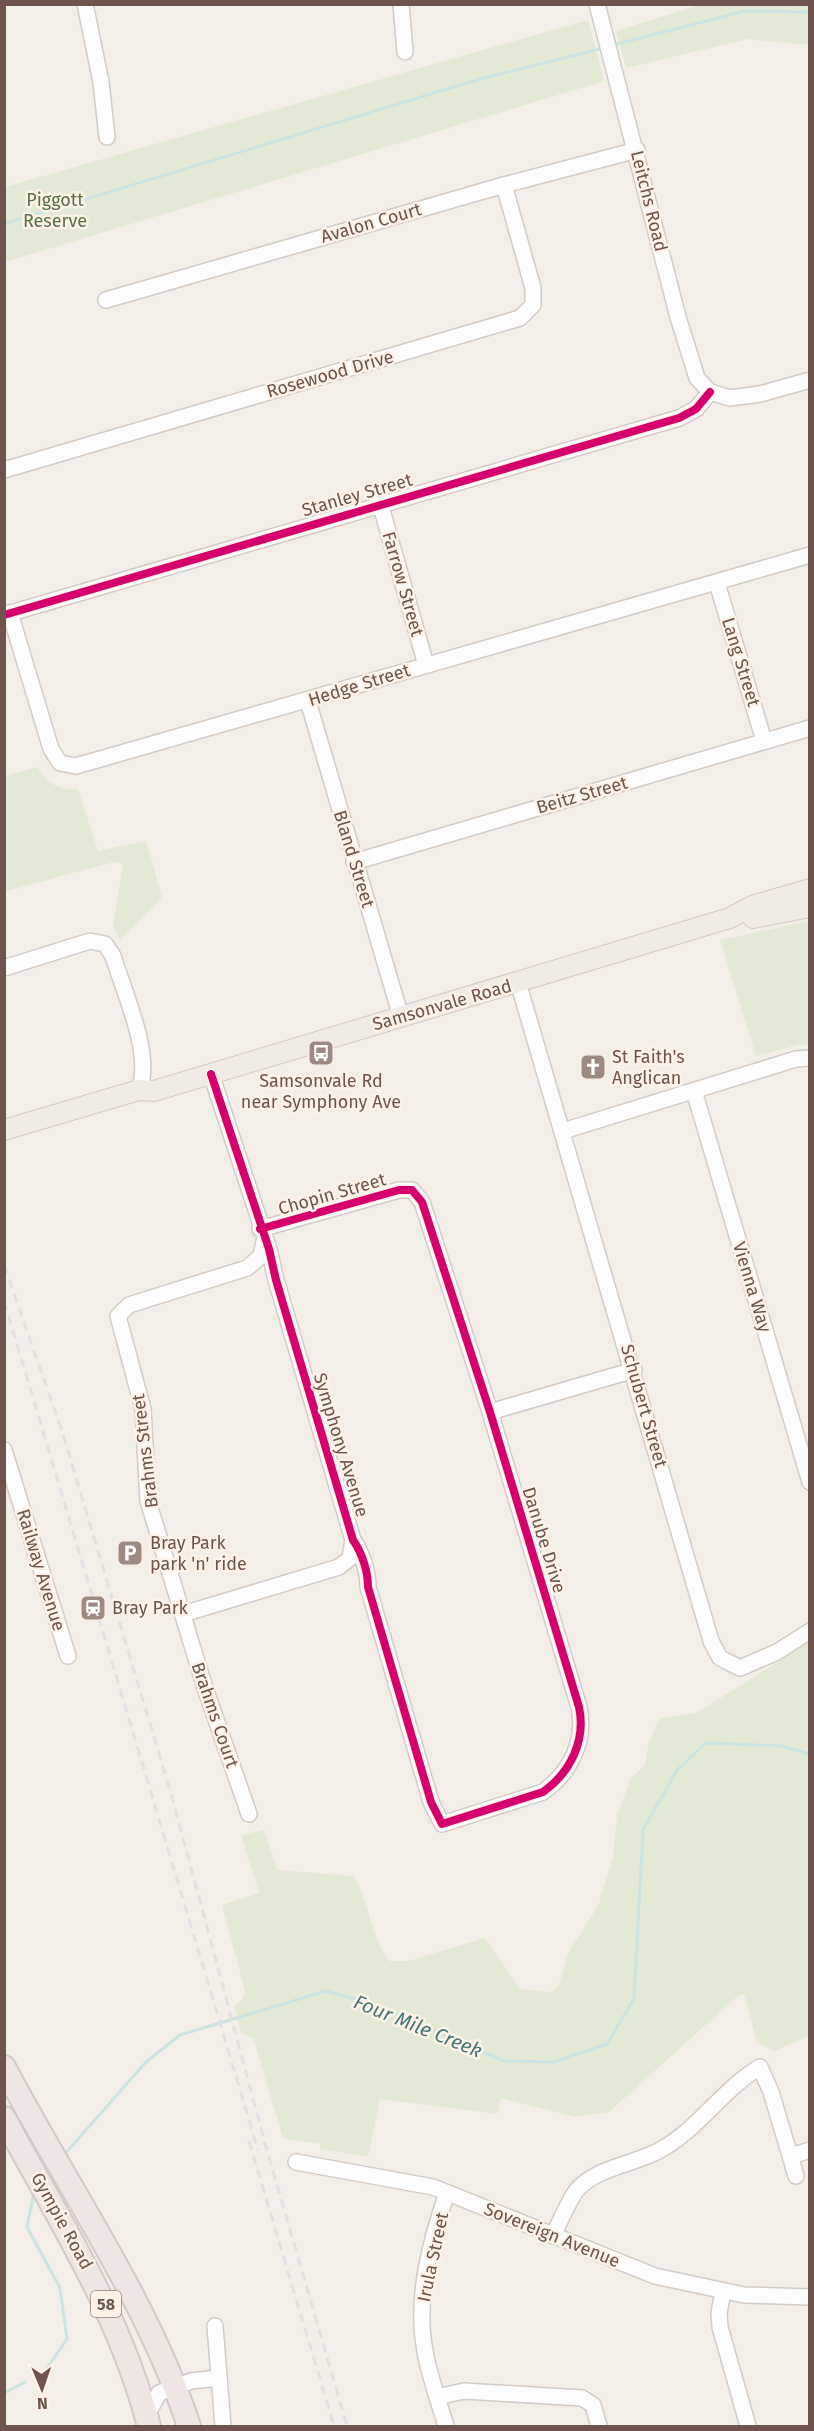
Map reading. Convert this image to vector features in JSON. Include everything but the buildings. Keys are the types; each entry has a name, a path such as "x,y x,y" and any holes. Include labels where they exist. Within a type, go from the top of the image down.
{"highway":[{"name":"Gympie Road","path":"4,2067 134,2295 176,2386 189,2427"},
{"name":"Gympie Road","path":"8,2124 51,2198 108,2310 148,2422"}],"main road":[{"name":"Samsonvale Road","path":"4,1130 211,1074 730,918 752,906 810,889"},
{"name":"Samsonvale Road","path":"730,918 754,918 810,907"},
{"name":"Samsonvale Road","path":"4,1141 142,1100 155,1089"}],"street":[{"path":"85,4 101,82 107,137"},
{"path":"401,4 405,52"},
{"name":"Leitchs Road","path":"597,4 615,78 637,150 690,363 697,378 710,392"},
{"name":"Avalon Court","path":"106,300 504,185 637,150"},
{"name":"Rosewood Drive","path":"4,470 520,318 533,305 532,288 504,185"},
{"path":"710,392 730,398 745,397 810,380"},
{"name":"Stanley Street","path":"7,614 380,503 679,418 696,409 710,392"},
{"name":"Farrow Street","path":"380,503 426,665"},
{"name":"Hedge Street","path":"7,614 51,749 60,763 76,766 810,555"},
{"name":"Lang Street","path":"717,583 764,741"},
{"name":"Bland Street","path":"308,701 401,1017"},
{"name":"Beitz Street","path":"354,862 810,728"},
{"path":"4,968 90,941 105,944 113,956 144,1060 144,1075 155,1089"},
{"name":"Schubert Street","path":"518,982 634,1370 711,1641 720,1658 740,1668 777,1652 810,1631"},
{"path":"563,1131 796,1059 810,1058"},
{"path":"144,1060 155,1076 155,1089"},
{"name":"Symphony Avenue","path":"211,1074 262,1235 269,1249 276,1280 353,1540 359,1548 368,1576 368,1587 431,1802 442,1824"},
{"name":"Vienna Way","path":"694,1091 810,1482"},
{"name":"Chopin Street","path":"262,1235 399,1190 412,1190"},
{"name":"Danube Drive","path":"412,1190 422,1202 490,1412 583,1723 580,1742 555,1783 543,1792 442,1824"},
{"path":"247,1268 261,1256 262,1235"},
{"path":"247,1268 262,1269 276,1280"},
{"name":"Brahms Street","path":"183,1614 148,1501 143,1409 118,1316 129,1305 247,1268"},
{"path":"490,1412 634,1370"},
{"name":"Railway Avenue","path":"4,1450 68,1656"},
{"path":"183,1614 339,1567 350,1558 353,1540"},
{"path":"339,1567 356,1571 368,1587"},
{"name":"Brahms Court","path":"183,1614 205,1688 249,1814"},
{"path":"554,2236 576,2192 592,2177 662,2149 684,2133 742,2078 760,2067 796,2176"},
{"name":"Gympie Road","path":"8,2124 23,2125 29,2111"},
{"path":"791,2156 810,2150"},
{"name":"Sovereign Avenue","path":"296,2162 415,2182 655,2276 723,2292 810,2297"},
{"name":"Irula Street","path":"446,2427 425,2351 422,2306 428,2267 447,2193"},
{"path":"723,2292 719,2313 720,2327 748,2427"},
{"path":"216,2326 224,2427"},
{"name":"Gympie Road","path":"148,2422 156,2396 176,2386 202,2379 219,2378"},
{"path":"438,2397 464,2391 582,2398 593,2405 599,2427"}],"green space":[{"path":"700,5 809,5 809,45 748,39 626,68 616,31"},
{"name":"Piggott Reserve","path":"588,20 604,81 5,262 5,187"},
{"path":"37,767 54,785 78,789 98,851 146,841 162,897 120,940 113,926 123,864 114,862 6,891 5,776"},
{"path":"809,921 809,1046 801,1044 756,1056 720,940"},
{"path":"809,1643 809,2036 774,2051 757,2042 744,1994 739,1995 609,2112 575,2117 501,2098 497,2114 380,2099 368,2157 320,2149 320,2144 283,2138 254,2040 246,2034 242,2035 234,2006 242,2000 245,1991 222,1905 259,1893 241,1835 264,1830 277,1870 354,1876 364,1897 378,1941 389,1961 408,1961 485,1938 520,1989 551,1992 559,1985 568,1953 598,1906 613,1857 617,1815 631,1778 645,1765 649,1741 660,1718 696,1713"}],"waterway":[{"path":"613,45 745,11 810,12"},
{"path":"4,224 480,79 604,48"},
{"name":"Four Mile Creek","path":"63,2156 146,2062 180,2035 326,1991 373,2004 504,2061 554,2062 607,2044 634,1999 643,1830 677,1770 706,1743 782,1746 810,1754"},
{"name":"Four Mile Creek","path":"34,2192 27,2227 60,2288 67,2339 45,2371 37,2376"},
{"name":"Four Mile Creek","path":"4,2393 25,2382"}],"railway":[{"path":"4,1265 61,1428 172,1797 266,2147 347,2426"},
{"path":"4,1301 258,2150"},
{"path":"249,2141 334,2426"}],"cycle path":[{"path":"4,615 679,418 696,409 710,392"},
{"path":"211,1074 269,1249 276,1280 353,1540 364,1562 368,1587 431,1802 442,1824 543,1792 561,1775 574,1754 580,1731 579,1707 490,1412 422,1202 412,1190 399,1190 260,1229"}],"place":[{"name":"Samsonvale Rd near Symphony Ave","path":"321,1053"},
{"name":"St Faith's Anglican","path":"593,1067"},
{"name":"Bray Park park 'n' ride","path":"130,1553"},
{"name":"Bray Park","path":"93,1608"}]}
